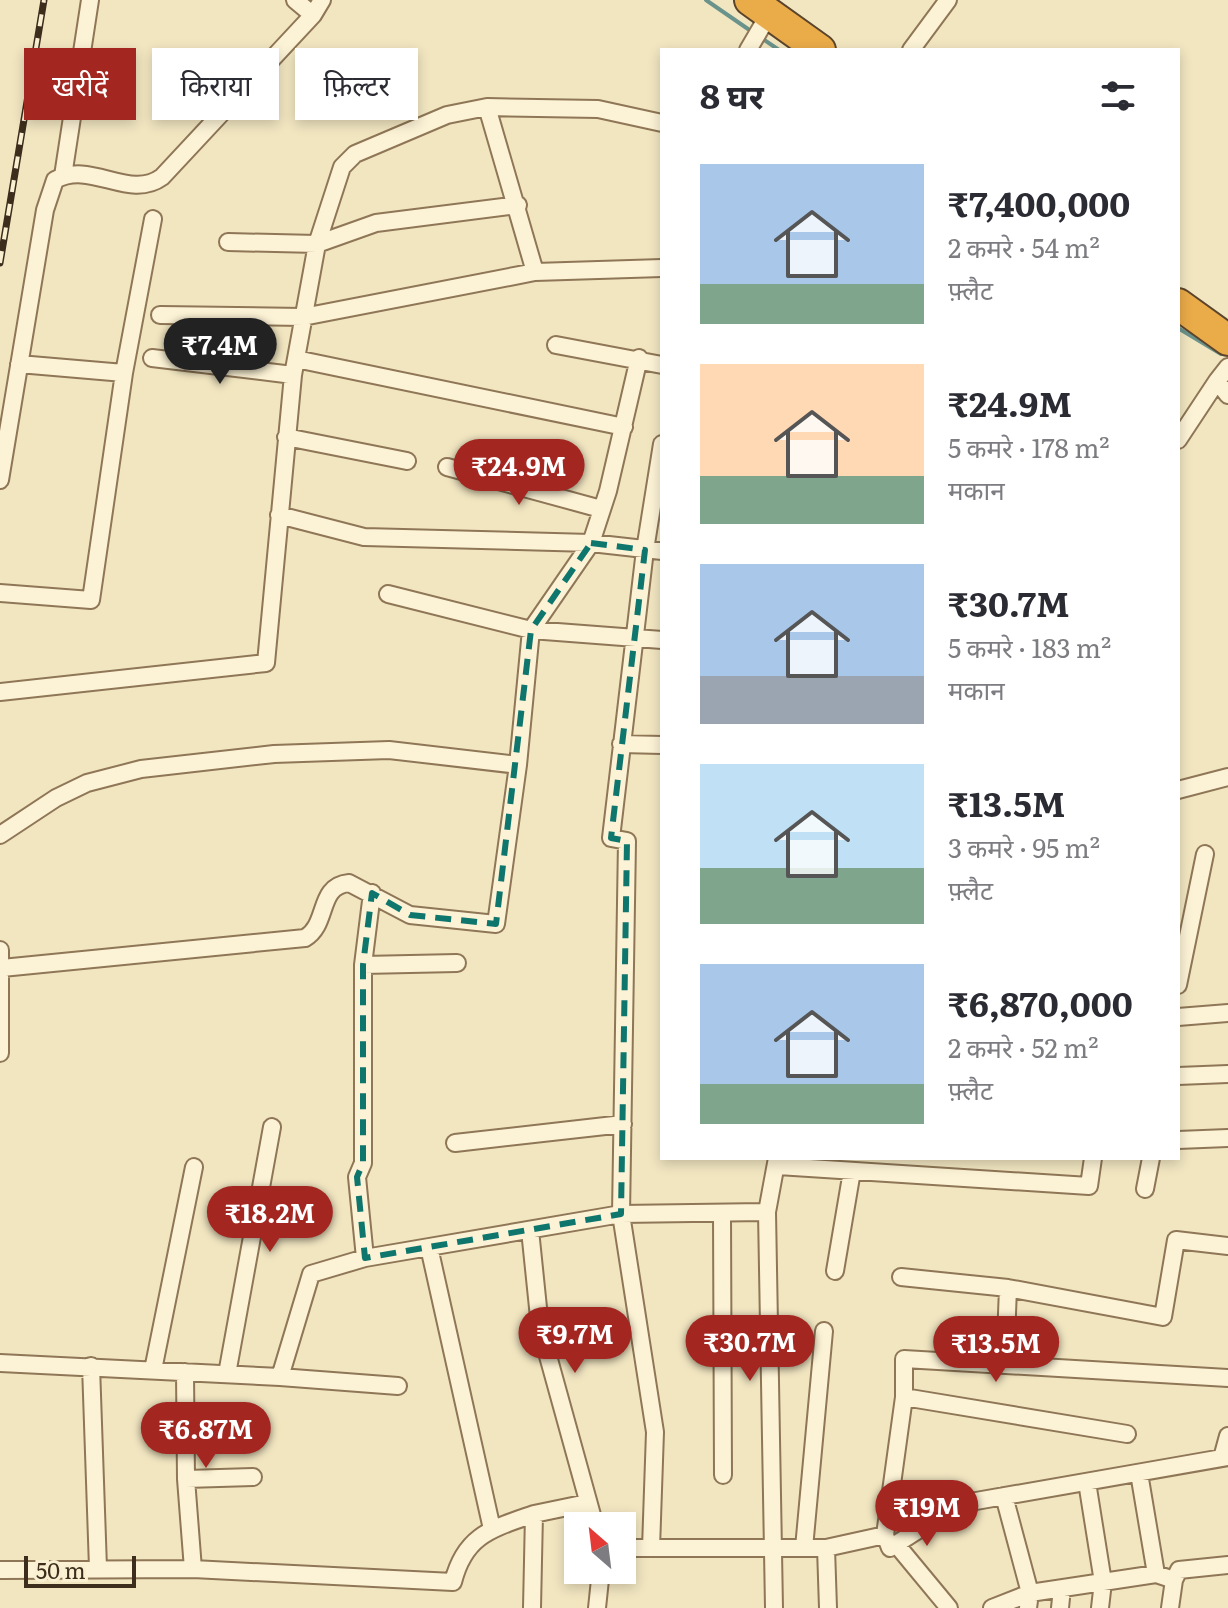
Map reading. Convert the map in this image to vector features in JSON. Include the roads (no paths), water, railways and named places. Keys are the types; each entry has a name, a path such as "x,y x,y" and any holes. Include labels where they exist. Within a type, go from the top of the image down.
{"highway":[{"path":"765,5 818,48"},
{"path":"1180,305 1228,340"}],"street":[{"path":"0,480 45,210 51,189 63,176 90,0"},
{"path":"63,176 79,174 137,187 150,186 162,177 318,7 295,0"},
{"path":"912,48 948,0"},
{"path":"749,48 765,5"},
{"path":"487,107 535,272"},
{"path":"0,692 266,663 294,367 317,244 342,167 355,154 447,115 487,107 598,109 660,123"},
{"path":"228,242 317,244 376,223 518,205"},
{"path":"0,593 91,600 124,373 153,219"},
{"path":"160,315 303,317 535,272 660,268"},
{"path":"556,345 639,358 660,364"},
{"path":"152,358 294,367 624,427"},
{"path":"2,968 305,938 319,924 328,893 338,884 349,883 410,915 496,924 518,765 531,630 591,543 624,427 639,358"},
{"path":"19,364 124,373"},
{"path":"1180,438 1223,388 1228,367"},
{"path":"286,437 407,461"},
{"path":"651,1548 655,1432 621,1214 627,841 611,838 645,550 660,456"},
{"path":"447,467 601,509"},
{"path":"279,515 364,537 591,543 660,551"},
{"path":"388,594 531,630 660,640"},
{"path":"621,744 660,745"},
{"path":"0,835 77,788 141,769 274,754 389,750 518,765"},
{"path":"1180,789 1228,777"},
{"path":"1180,975 1205,854"},
{"path":"365,1258 357,1177 363,1163 363,965 372,893"},
{"path":"0,950 0,1053"},
{"path":"363,965 457,963"},
{"path":"1180,1017 1228,1013"},
{"path":"1180,1076 1228,1074"},
{"path":"455,1143 623,1124"},
{"path":"227,1374 272,1127"},
{"path":"1180,1140 1228,1138"},
{"path":"774,1608 767,1212 778,1162 829,1164 852,1171 1089,1186 1093,1160"},
{"path":"1145,1189 1151,1160"},
{"path":"153,1370 194,1167"},
{"path":"835,1271 852,1171"},
{"path":"280,1377 311,1274 365,1258 621,1214 767,1212"},
{"path":"722,1213 723,1475"},
{"path":"530,1230 540,1327 575,1444 590,1512"},
{"path":"901,1277 1008,1288 1163,1317 1176,1240 1228,1246"},
{"path":"429,1247 492,1529"},
{"path":"1005,1365 1008,1288"},
{"path":"804,1548 824,1331"},
{"path":"949,1608 890,1540 904,1397 904,1359 1228,1378"},
{"path":"0,1363 398,1386"},
{"path":"91,1366 98,1568"},
{"path":"185,1372 186,1479 193,1569"},
{"path":"904,1397 1127,1434"},
{"path":"636,1548 826,1548 890,1540 959,1504 1225,1458 1228,1436"},
{"path":"1139,1473 1156,1574"},
{"path":"186,1479 253,1477"},
{"path":"1087,1482 1103,1582 1100,1608"},
{"path":"1004,1496 1029,1601"},
{"path":"0,1569 193,1569 453,1582 459,1558 473,1541 492,1529 534,1514 587,1503"},
{"path":"532,1608 534,1514"},
{"path":"826,1548 828,1608"},
{"path":"1170,1608 1174,1580 1179,1570 1228,1565"},
{"path":"992,1608 1029,1601 1062,1588 1156,1574 1174,1580"},
{"path":"597,1608 600,1584"},
{"path":"1060,1608 1062,1588"}],"waterway":[{"path":"706,0 748,29"},
{"path":"760,37 776,48"},
{"path":"1180,329 1221,354"}],"railway":[{"path":"0,263 44,0"}]}
